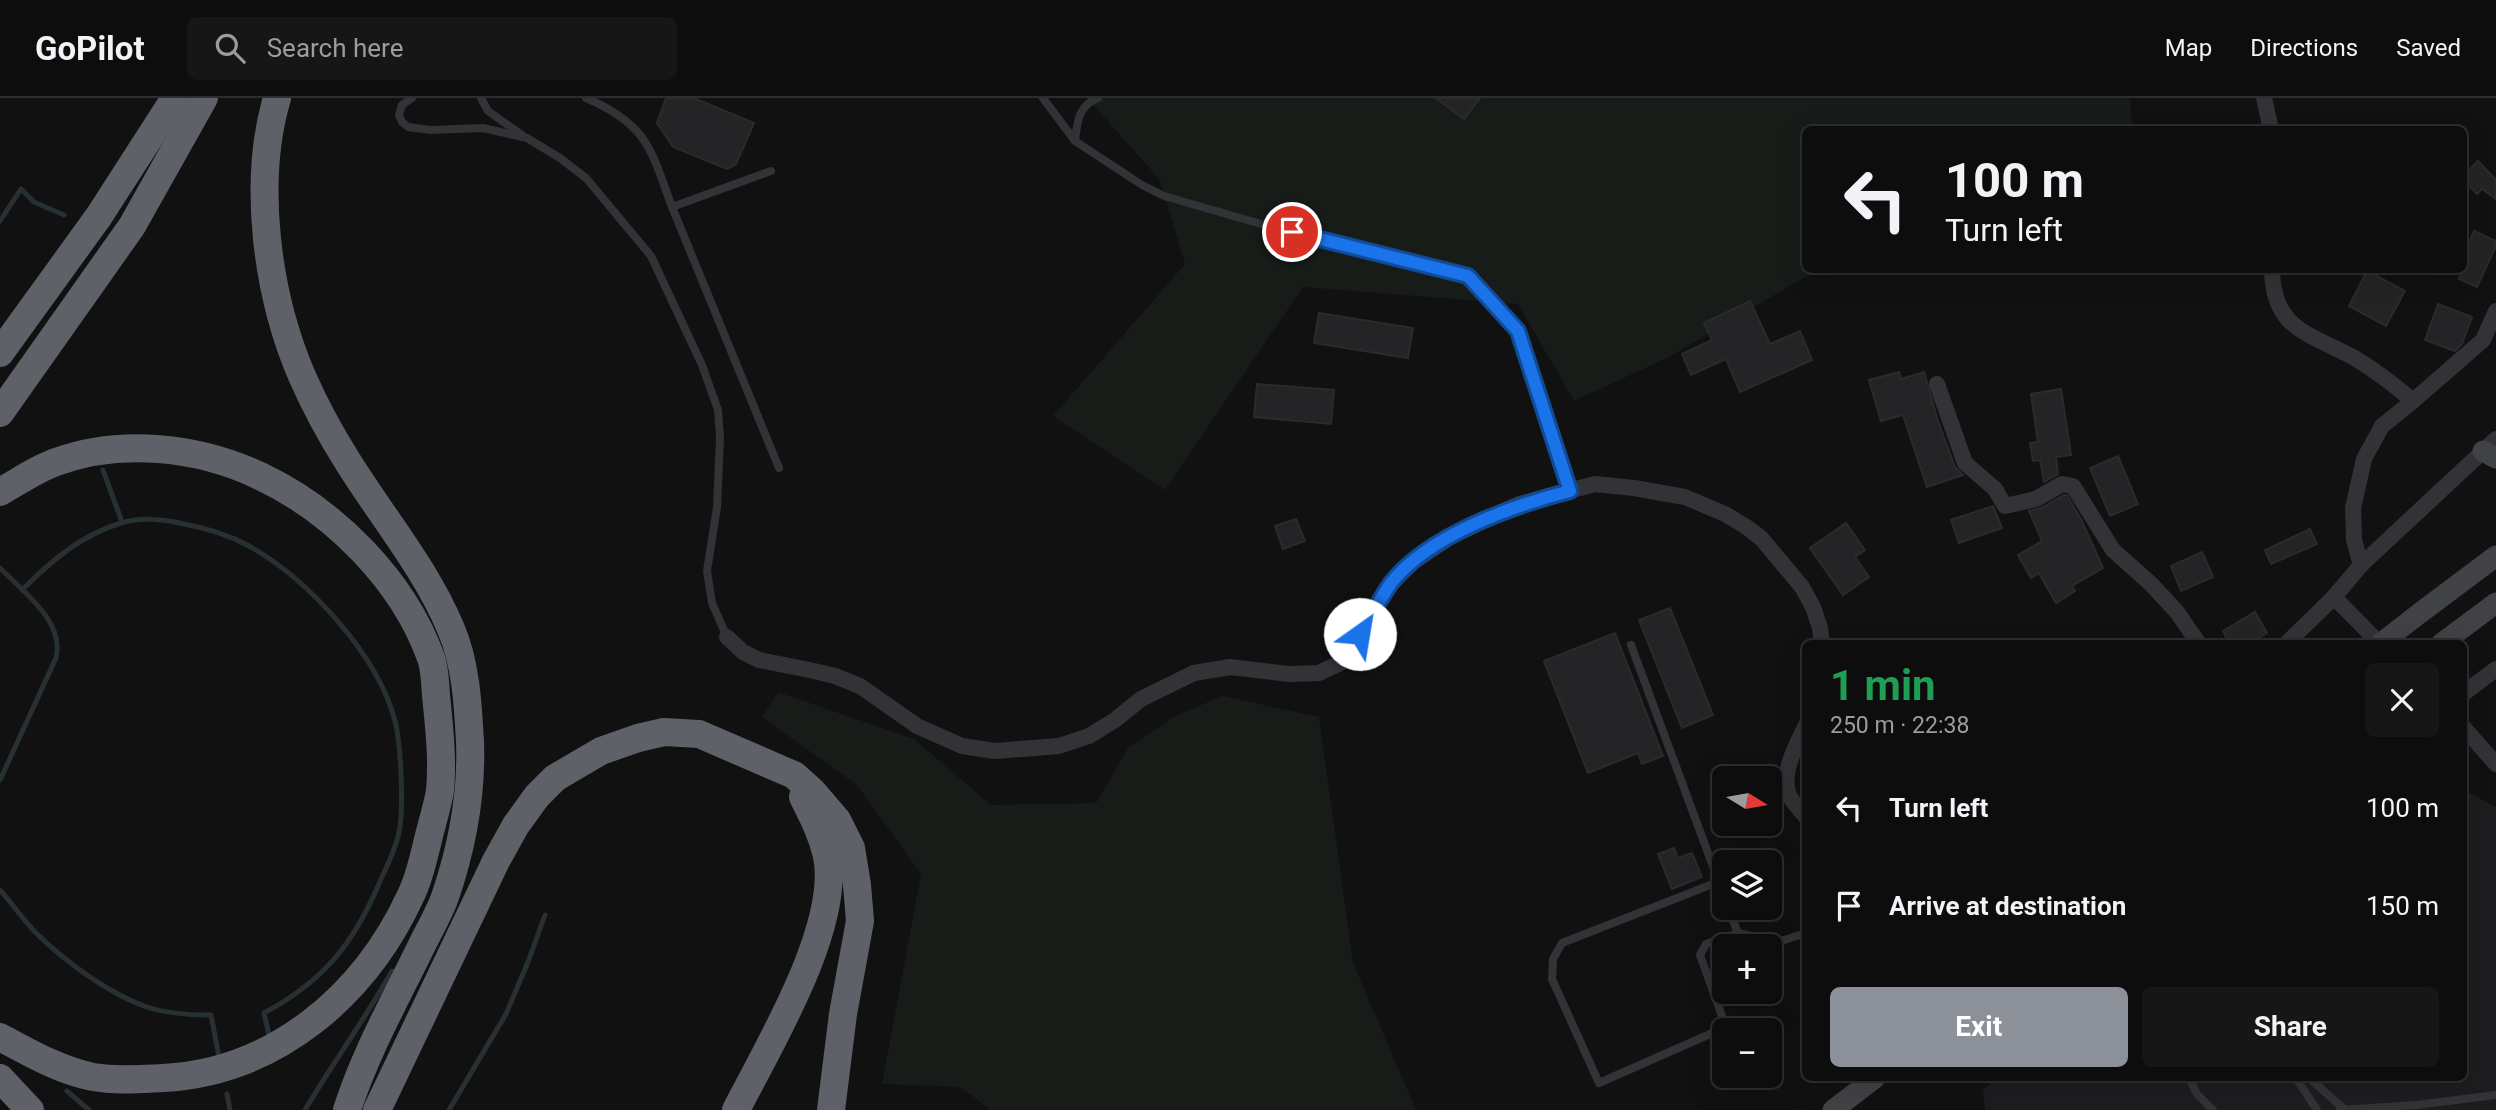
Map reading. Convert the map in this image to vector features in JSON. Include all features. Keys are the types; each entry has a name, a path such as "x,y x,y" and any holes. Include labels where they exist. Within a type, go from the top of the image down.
{"highway":[{"path":"0,354 99,216 175,98"},
{"path":"0,413 132,226 204,98"},
{"path":"277,98 267,152 266,200 270,258 283,321 302,376 328,427 426,580 452,630 465,679 470,743 469,788 462,839 444,900 374,1039 347,1110"},
{"path":"0,492 55,462 99,450 150,449 201,455 242,467 280,485 328,519 365,555 404,602 432,660 440,734 440,791 413,892 394,930 362,974 334,1004 295,1036 220,1070 179,1077 129,1080 93,1077 43,1061 0,1037"},
{"path":"377,1110 496,861 516,825 537,796 555,778 601,751 664,732 699,734 794,775 837,820 851,848 858,885 860,922 831,1110"},
{"path":"736,1110 801,982 824,910 827,859 819,826 794,775"},
{"path":"0,1078 30,1110"}],"main road":[{"path":"2385,640 2496,556"},
{"path":"2448,640 2496,603"},
{"path":"1833,1110 1870,1081"}],"street":[{"path":"2264,98 2270,126"},
{"path":"2272,273 2273,290 2282,312 2295,326 2304,334 2350,355 2385,376 2413,401"},
{"path":"2361,565 2354,540 2353,508 2364,458 2382,426 2483,340 2496,311"},
{"path":"1937,384 1965,463 1995,489 2005,506 2036,499 2062,484 2073,486 2113,550 2177,612 2196,640"},
{"path":"2290,640 2334,597 2361,565 2492,449"},
{"path":"727,637 743,652 759,660 835,676 860,686 917,726 962,746 995,751 1059,746 1089,736 1141,699 1194,673 1230,667 1289,674 1319,673 1340,663 1392,583 1413,562 1450,537 1519,505 1595,484 1685,497 1745,526 1761,538 1802,587 1813,607 1821,640"},
{"path":"2334,597 2376,640"},
{"path":"2467,691 2494,669"},
{"path":"2467,731 2496,764"},
{"path":"1802,733 1795,748 1787,780 1789,794 1802,812"}],"lane":[{"path":"412,98 402,105 399,115 408,127 430,130 483,128 527,138"},
{"path":"481,98 488,111 586,178 651,256 702,365 718,410 720,438 717,507 707,571 714,611 727,637"},
{"path":"586,98 613,110 634,127 652,152 779,468"},
{"path":"1043,98 1075,141 1142,185 1164,196 1268,226 1468,276 1518,331 1570,491"},
{"path":"1075,141 1077,118 1089,102 1098,98"},
{"path":"672,207 772,171"},
{"path":"1631,645 1712,865"},
{"path":"1712,883 1562,943 1553,959 1552,979 1599,1083 1726,1027 1700,956 1706,944 1738,933 1778,942 1802,934"},
{"path":"1733,920 1738,933"},
{"path":"2190,1081 2197,1094 2213,1110"},
{"path":"2298,1081 2317,1110"},
{"path":"2312,1081 2342,1109 2415,1107 2496,1095"}],"shaded area":[{"path":"1087,98 2130,98 2132,126 1802,126 1802,273 1812,273 1667,358 1574,401 1518,304 1303,287 1165,490 1053,416 1185,264 1160,180"},
{"path":"778,692 914,739 991,805 1096,803 1128,748 1175,716 1223,696 1319,717 1353,963 1416,1110 991,1110 960,1087 882,1084 921,874 857,785 762,717"},
{"path":"2467,792 2496,807 2496,1110 1985,1110 1983,1090 1994,1081 2467,1081"}],"building":[{"path":"666,98 694,98 754,123 736,164 727,169 673,147 657,123"},
{"path":"1436,98 1480,98 1464,119"},
{"path":"2478,161 2496,180 2496,199 2482,189 2477,194 2467,183 2467,172"},
{"path":"2474,231 2496,241 2477,287 2459,279 2462,273 2467,273 2467,246"},
{"path":"2366,273 2405,291 2386,326 2349,306"},
{"path":"1750,301 1770,344 1800,331 1812,360 1740,392 1726,359 1691,375 1682,354 1712,340 1704,323"},
{"path":"2438,304 2472,317 2462,344 2455,351 2425,340"},
{"path":"1319,313 1413,328 1408,358 1314,343"},
{"path":"1899,372 1901,379 1924,372 1955,467 1963,475 1927,487 1903,415 1881,421 1869,380"},
{"path":"1257,384 1334,390 1331,424 1254,417"},
{"path":"2061,389 2071,455 2056,457 2058,474 2044,482 2040,460 2033,461 2030,443 2038,442 2031,394"},
{"path":"2118,456 2138,504 2110,516 2090,468"},
{"path":"2067,495 2081,519 2103,568 2072,586 2075,591 2056,603 2039,573 2031,578 2018,555 2042,541 2029,511 2041,508"},
{"path":"1993,506 2002,528 1959,543 1951,520"},
{"path":"1296,519 1305,541 1283,549 1275,526"},
{"path":"1846,523 1865,550 1855,557 1869,577 1843,595 1810,548"},
{"path":"2310,529 2317,544 2271,564 2265,550"},
{"path":"2202,552 2213,577 2181,591 2171,566"},
{"path":"1670,608 1713,715 1682,728 1639,620"},
{"path":"2255,612 2267,633 2255,640 2228,640 2223,631"},
{"path":"1615,633 1663,756 1642,764 1638,753 1588,773 1544,661"},
{"path":"1674,848 1678,858 1692,853 1702,877 1672,889 1658,854"}],"waterway":[{"path":"0,221 21,189 34,202 64,215"},
{"path":"103,470 122,522"},
{"path":"22,590 67,550 106,528 144,519 192,526 241,542 272,560 317,598 357,645 373,670 386,696 397,731 402,792 398,839 368,907 346,944 303,989 264,1013 270,1039"},
{"path":"0,568 40,608 54,632 57,644 56,658 0,780"},
{"path":"0,890 46,943 73,965 117,994 155,1009 179,1014 211,1015 219,1057"},
{"path":"449,1110 506,1014 545,915"},
{"path":"305,1110 392,971"},
{"path":"67,1091 89,1110"},
{"path":"227,1094 230,1110"}],"route":[{"path":"1292,232 1468,276 1518,331 1570,491 1519,505 1450,537 1413,562 1392,583 1360,634"}]}
